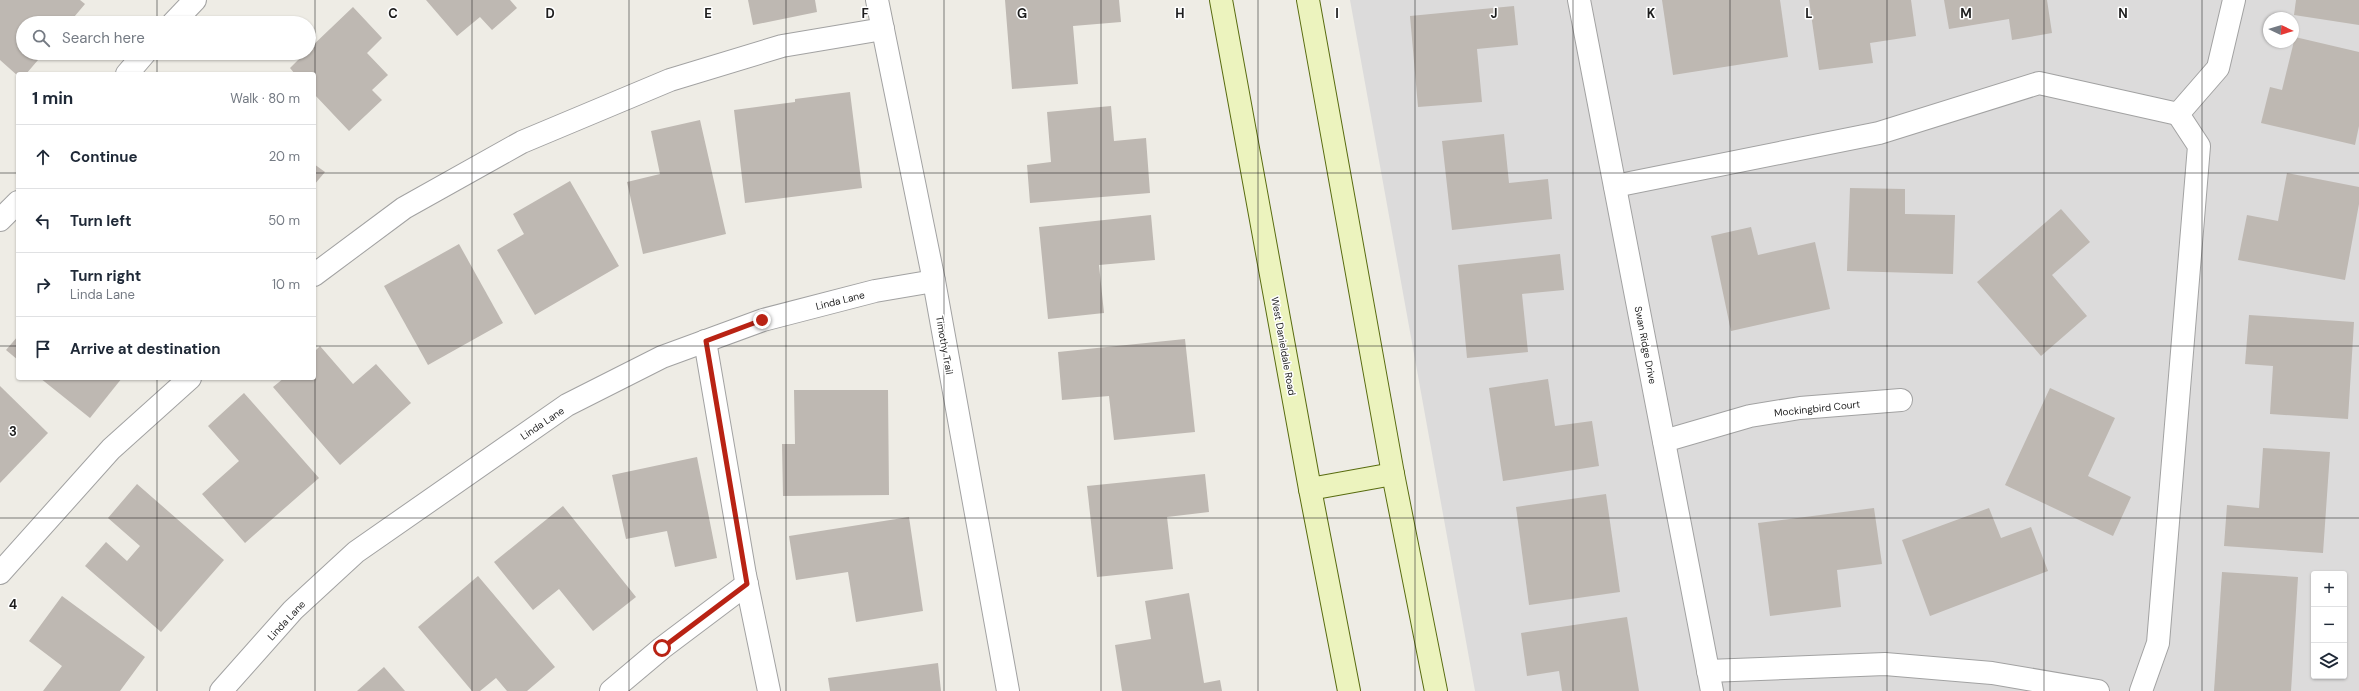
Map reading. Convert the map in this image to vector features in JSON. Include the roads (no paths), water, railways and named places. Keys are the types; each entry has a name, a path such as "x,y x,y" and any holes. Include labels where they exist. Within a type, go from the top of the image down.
{"main road":[{"name":"West Danieldale Road","path":"1221,0 1310,489 1349,691"},
{"path":"1308,0 1393,474 1436,691"},
{"path":"1310,489 1393,474"}],"street":[{"path":"180,16 195,0"},
{"name":"Timothy Trail","path":"877,0 934,281 1008,691"},
{"name":"Swan Ridge Drive","path":"1579,0 1710,681"},
{"path":"2178,114 2218,68 2234,0"},
{"path":"316,273 404,208 522,142 670,80 782,46 883,28"},
{"path":"129,72 139,60"},
{"path":"1615,186 1879,133 2039,83 2178,114 2199,146 2158,643 2142,691"},
{"path":"0,220 16,204"},
{"name":"Linda Lane","path":"221,691 293,610 356,552 567,405 662,357 762,320 875,291 934,281"},
{"path":"706,341 747,584 768,691"},
{"path":"0,573 111,448 188,380"},
{"name":"Mockingbird Court","path":"1664,440 1750,416 1793,409 1901,400"},
{"path":"611,691 662,648 747,584"},
{"path":"1710,681 1885,664 1992,672 2098,691"}]}
